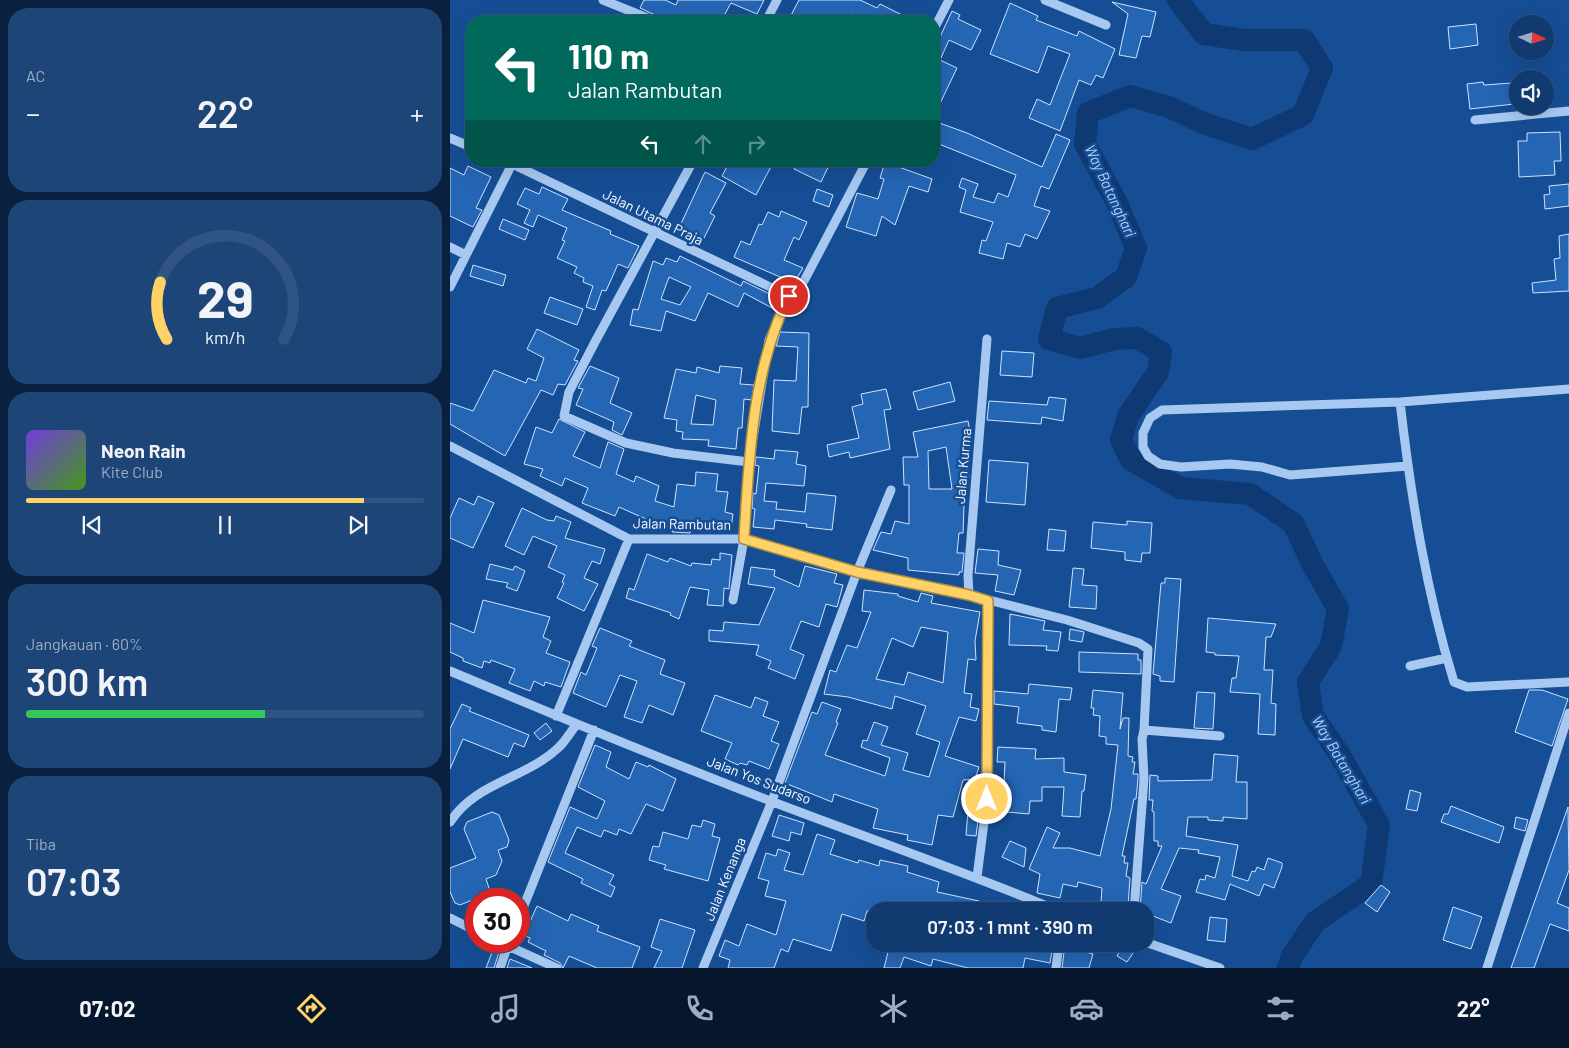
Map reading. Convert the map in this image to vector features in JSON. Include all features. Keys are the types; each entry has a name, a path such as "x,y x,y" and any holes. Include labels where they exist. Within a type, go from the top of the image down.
{"street":[{"path":"603,0 640,15"},
{"path":"769,15 777,0"},
{"path":"940,17 949,0"},
{"path":"1045,0 1106,25"},
{"path":"1475,120 1569,111"},
{"path":"450,138 465,144"},
{"path":"450,287 507,167"},
{"name":"Jalan Utama Praja","path":"517,167 654,234 789,296"},
{"path":"690,167 569,392 564,416 626,443 673,454 749,462"},
{"path":"733,600 744,539 749,462 769,340 789,296 804,281 864,167"},
{"path":"450,247 466,254"},
{"name":"Jalan Kurma","path":"969,595 968,576 987,339"},
{"path":"1408,466 1290,475 1262,467 1230,464 1180,467 1160,464 1148,456 1143,446 1143,434 1150,418 1162,410 1400,402 1569,389"},
{"path":"1400,402 1422,558 1454,682 1467,687 1569,682"},
{"name":"Jalan Rambutan","path":"450,446 629,539 744,539 857,572 969,595 1067,620 1146,645 1148,649 1144,730"},
{"name":"Jalan Kenanga","path":"703,968 772,801 857,572 891,490"},
{"path":"556,716 629,539"},
{"path":"977,877 987,799 988,601"},
{"path":"1410,666 1447,658"},
{"name":"Jalan Yos Sudarso","path":"450,671 556,716 772,801 977,877 1037,902"},
{"path":"1487,968 1569,713"},
{"path":"450,822 478,792 533,765 558,748 577,724"},
{"path":"530,890 594,730"},
{"path":"1135,902 1144,779 1142,739 1144,730 1220,736"},
{"path":"450,918 465,926"},
{"path":"1154,945 1220,968"},
{"path":"1056,968 1058,952"},
{"path":"500,968 505,953"},
{"path":"526,953 557,968"}],"building":[{"path":"644,0 665,0 676,5 678,0 764,0 757,14 731,3 724,15 655,15 640,8"},
{"path":"799,0 860,0 877,8 880,4 902,15 852,14 791,15"},
{"path":"1112,2 1156,12 1150,37 1142,36 1136,58 1119,55 1128,14"},
{"path":"1010,3 1038,16 1036,20 1077,36 1079,31 1115,49 1103,78 1096,75 1091,85 1079,80 1060,131 1029,118 1037,99 1050,105 1070,54 1048,46 1038,73 990,54"},
{"path":"952,11 960,15 958,19 981,30 971,50 949,40 940,60 940,37"},
{"path":"1476,24 1478,45 1450,49 1448,27"},
{"path":"940,60 957,68 940,103"},
{"path":"1483,82 1484,85 1509,83 1509,105 1470,109 1467,84"},
{"path":"940,123 967,133 1042,167 1056,134 1070,140 1049,189 1041,186 1034,206 1050,211 1037,239 1025,234 1020,247 1007,243 1003,259 979,253 982,240 986,241 993,222 960,212 966,190 959,187 962,178 978,184 973,197 994,203 998,193 1008,197 1016,175 940,144"},
{"path":"1560,132 1561,161 1554,161 1555,175 1519,177 1518,141 1527,141 1527,133"},
{"path":"468,167 470,167 491,177 476,208 482,210 473,227 450,216 450,168 464,175"},
{"path":"727,167 771,167 756,195 722,176"},
{"path":"795,167 828,167 821,182 794,169"},
{"path":"883,167 899,167 932,179 928,192 909,186 895,225 882,216 876,236 846,227 857,193 878,199 884,179 880,178"},
{"path":"705,172 726,183 710,213 715,216 703,240 679,228"},
{"path":"1569,184 1569,206 1545,209 1544,195 1550,194 1549,186"},
{"path":"542,187 568,199 562,210 611,231 610,234 639,246 628,268 618,264 606,291 602,290 595,310 586,307 593,286 583,282 584,278 574,273 577,267 557,258 565,241 562,240 567,228 538,215 533,227 524,223 530,210 517,204 525,188 539,194"},
{"path":"817,189 833,195 829,207 813,201"},
{"path":"781,211 807,222 799,240 794,237 784,260 803,268 794,283 734,257 741,241 750,245 759,224 762,225 768,212 779,217"},
{"path":"503,219 529,230 525,240 499,229"},
{"path":"1569,234 1569,291 1533,293 1532,283 1556,280 1554,259 1560,258 1559,236"},
{"path":"680,256 741,286 743,281 778,298 772,308 744,293 738,307 708,293 695,321 666,311 661,331 630,325 633,309 638,310 653,261 663,265 666,258 677,262","holes":["669,277 691,287 680,305 661,299"]},
{"path":"473,265 506,275 503,286 470,276"},
{"path":"550,297 583,309 577,325 544,313"},
{"path":"537,329 579,350 574,360 578,361 565,385 558,384 553,395 541,390 505,456 450,424 450,403 473,411 494,370 526,383 528,378 536,381 544,358 527,349"},
{"path":"780,332 809,333 808,407 802,407 799,434 772,431 774,380 796,381 798,347 776,346"},
{"path":"1002,351 1034,353 1032,377 1000,375"},
{"path":"590,366 619,378 610,403 632,413 622,435 612,430 614,422 576,405 583,389 578,388"},
{"path":"720,366 742,368 740,384 754,385 752,400 744,399 742,428 738,428 736,449 708,446 709,440 682,439 683,432 676,431 677,420 664,418 676,369 696,373 697,367 719,373","holes":["696,395 716,400 713,425 691,424"]},
{"path":"950,382 955,401 918,410 913,392"},
{"path":"886,389 891,409 884,410 890,449 850,458 849,452 829,457 827,445 859,438 852,407 863,404 861,394"},
{"path":"1049,397 1066,399 1063,421 1042,417 1041,424 987,420 989,401 1047,405"},
{"path":"559,419 585,432 573,456 600,468 608,442 624,449 616,474 634,482 636,476 659,486 655,501 674,507 677,484 695,486 696,472 718,474 716,491 728,492 725,512 733,514 731,528 691,522 690,533 672,532 673,528 648,520 619,507 615,516 582,503 588,488 565,478 562,486 540,476 543,469 524,464 536,427 552,433"},
{"path":"968,421 972,442 964,443 969,477 965,478 963,533 959,533 957,553 964,553 962,572 959,572 959,575 908,570 908,558 873,550 881,532 891,534 895,521 909,524 909,485 904,485 903,457 918,457 913,432","holes":["946,447 952,489 929,489 928,451"]},
{"path":"775,450 798,452 796,464 806,466 804,486 766,483 764,501 777,502 776,509 805,512 807,493 836,496 832,530 806,527 807,524 775,520 774,529 753,527 755,509 752,508 753,493 756,494 759,466 755,465 756,457 774,459"},
{"path":"989,460 1028,463 1025,505 986,502"},
{"path":"478,496 494,503 473,548 450,538 450,518 459,498 474,505"},
{"path":"522,508 547,520 554,521 556,516 571,522 565,538 605,549 600,564 592,561 584,578 598,584 584,611 557,598 564,583 562,582 565,575 548,567 557,546 533,536 524,555 505,546"},
{"path":"1127,521 1152,523 1150,553 1142,553 1141,562 1125,560 1125,552 1091,548 1093,522 1127,525"},
{"path":"1049,529 1066,531 1064,551 1047,550"},
{"path":"978,549 999,551 998,565 1021,570 1014,595 995,591 998,575 975,573"},
{"path":"720,553 732,555 729,589 724,588 723,606 707,605 709,590 690,587 679,619 670,615 671,613 626,598 629,588 634,590 647,554 668,562 670,558 691,566 692,563 711,565 712,559 720,560"},
{"path":"490,564 513,570 515,566 525,571 517,591 506,587 508,583 486,579"},
{"path":"805,566 837,574 834,583 843,585 837,607 826,604 819,627 801,621 790,649 804,655 795,679 768,668 771,661 756,655 759,645 709,641 709,630 723,631 724,622 759,625 775,588 748,584 751,567 775,570 774,576 799,587"},
{"path":"1073,568 1084,569 1082,585 1097,586 1096,609 1069,607"},
{"path":"1165,578 1181,579 1174,682 1160,681 1160,676 1153,674 1161,583 1165,583"},
{"path":"864,590 898,594 898,596 918,602 921,593 933,596 931,603 980,612 975,641 976,660 968,659 964,693 972,694 970,707 979,709 976,721 959,717 945,756 979,767 975,779 963,780 953,817 938,815 932,845 907,840 908,835 873,828 878,809 834,794 832,802 785,783 812,712 817,714 822,702 841,709 836,722 838,723 825,755 885,776 890,758 861,747 863,740 867,741 874,722 888,727 881,745 908,753 903,770 929,777 940,742 916,734 926,706 895,696 892,709 848,697 824,694 830,670 836,672 847,645 857,648 871,612 862,611","holes":["921,627 948,632 943,683 908,672 904,685 876,679 892,638 913,647"]},
{"path":"483,600 550,617 543,637 551,641 546,653 570,662 561,687 545,682 544,686 534,681 530,691 509,683 515,669 491,660 490,663 484,661 482,668 463,661 463,658 450,652 450,623 474,633"},
{"path":"1010,614 1045,621 1043,630 1061,632 1058,651 1046,650 1047,646 1009,645"},
{"path":"1208,618 1276,624 1271,637 1266,637 1264,670 1273,670 1271,703 1276,704 1275,735 1258,734 1260,694 1230,692 1232,678 1236,678 1239,656 1215,655 1215,653 1206,652"},
{"path":"600,628 632,641 629,646 665,660 660,674 685,683 673,715 649,705 642,723 624,717 637,681 620,675 606,707 573,693 581,672 586,675 597,648 592,646"},
{"path":"1070,629 1084,632 1082,642 1069,640"},
{"path":"1079,652 1138,654 1138,660 1141,660 1141,674 1079,672"},
{"path":"1029,684 1072,688 1070,700 1059,699 1056,732 1042,730 1042,726 1017,723 1019,707 994,704 994,691 1028,694"},
{"path":"1093,690 1123,693 1120,729 1123,718 1129,718 1128,756 1133,757 1132,762 1135,762 1133,774 1138,774 1138,779 1136,799 1134,799 1122,856 1125,856 1124,863 1128,863 1126,876 1130,878 1128,902 1101,902 1102,888 1078,882 1077,887 1063,884 1060,898 1037,893 1040,874 1029,869 1047,827 1060,833 1053,848 1070,848 1100,856 1111,809 1118,745 1106,744 1106,737 1099,736 1100,716 1093,715 1094,708 1091,708"},
{"path":"1529,690 1542,690 1568,699 1552,746 1515,732"},
{"path":"1197,692 1215,693 1213,729 1194,728"},
{"path":"715,695 751,708 755,697 768,702 763,716 779,722 771,741 779,744 769,769 749,761 747,765 740,763 738,765 725,759 732,743 701,731"},
{"path":"462,704 471,708 469,711 529,735 524,747 514,743 508,757 463,739 450,769 450,729"},
{"path":"546,723 552,731 540,740 534,733"},
{"path":"595,745 611,752 606,767 629,779 636,762 648,767 649,765 676,779 663,811 646,804 631,834 619,829 617,835 604,830 601,837 577,827 565,853 614,875 609,884 615,887 611,897 581,883 583,879 548,862 570,807 597,819 605,801 578,787"},
{"path":"998,747 1036,749 1035,759 1064,758 1064,772 1086,775 1084,791 1082,791 1080,817 1062,816 1064,787 1042,787 1042,801 1030,801 1029,814 1007,812 1008,799 998,799 999,783 1004,783 1005,762 997,762"},
{"path":"1214,754 1238,756 1236,782 1247,782 1247,819 1223,817 1223,821 1208,820 1208,817 1188,817 1186,836 1238,845 1232,876 1248,881 1252,871 1255,872 1257,867 1264,870 1268,858 1282,863 1282,867 1274,888 1264,884 1259,896 1230,884 1225,900 1196,892 1200,879 1205,880 1206,875 1215,878 1220,857 1198,853 1199,850 1179,848 1161,889 1181,896 1171,923 1154,916 1154,902 1141,902 1142,882 1146,884 1162,846 1158,846 1158,841 1154,841 1153,800 1149,800 1150,775 1158,776 1158,781 1212,780"},
{"path":"1410,790 1421,793 1417,811 1406,809"},
{"path":"1451,806 1504,827 1499,843 1441,822 1444,814 1448,814"},
{"path":"1568,807 1569,870 1557,903 1569,908 1569,931 1550,924 1534,968 1511,968"},
{"path":"968,811 979,812 976,836 966,835"},
{"path":"492,812 499,815 509,840 507,847 498,850 502,861 496,875 486,879 489,888 465,888 465,903 460,905 455,903 450,892 450,868 476,858 464,829 467,822"},
{"path":"779,815 804,823 801,835 791,832 789,841 772,836"},
{"path":"1516,817 1528,820 1525,831 1514,828"},
{"path":"703,820 715,824 712,836 720,838 708,881 664,869 666,865 649,860 653,846 659,847 663,832 688,839 692,825 701,827"},
{"path":"817,834 835,840 830,854 858,863 859,860 879,866 880,860 908,866 907,872 939,882 937,892 979,902 866,902 864,921 842,914 831,951 793,939 788,952 781,949 774,968 728,968 730,960 719,956 725,940 739,946 747,924 776,935 786,901 765,896 769,881 758,878 766,853 776,856 778,849 790,853 784,870 803,875"},
{"path":"1010,841 1026,848 1024,867 1002,857"},
{"path":"1381,885 1390,892 1377,912 1365,903"},
{"path":"537,906 568,921 571,914 599,926 597,931 640,947 632,968 597,968 569,956 563,968 560,963 544,955 546,951 530,943 530,922"},
{"path":"1453,907 1482,917 1471,949 1443,940"},
{"path":"1210,917 1227,919 1225,942 1207,940"},
{"path":"660,919 695,930 682,968 654,968 662,951 651,947"},
{"path":"888,952 1052,952 1050,963 1025,958 1023,968 968,968 933,959 931,966 904,957 900,968 884,968"},
{"path":"1064,952 1086,952 1093,954 1089,968 1062,968"},
{"path":"1119,952 1133,953 1127,962 1117,956"},
{"path":"492,953 499,953 494,968 486,968"},
{"path":"510,959 532,968 507,968"}],"waterway":[{"name":"Way Batanghari","path":"1178,0 1204,34 1244,40 1304,40 1322,68 1303,115 1252,139 1203,123 1169,107 1130,96 1088,113 1085,144 1117,203 1136,248 1126,277 1097,298 1057,308 1049,339 1080,348 1114,339 1137,338 1161,352 1158,372 1128,416 1121,440 1131,460 1180,488 1250,494 1293,523 1313,565 1338,609 1331,646 1308,682 1313,716 1340,755 1379,825 1371,884 1315,922 1292,956 1288,968"}],"route":[{"path":"789,296 769,340 758,395 749,462 744,539 857,572 969,595 988,601 987,799"}]}
